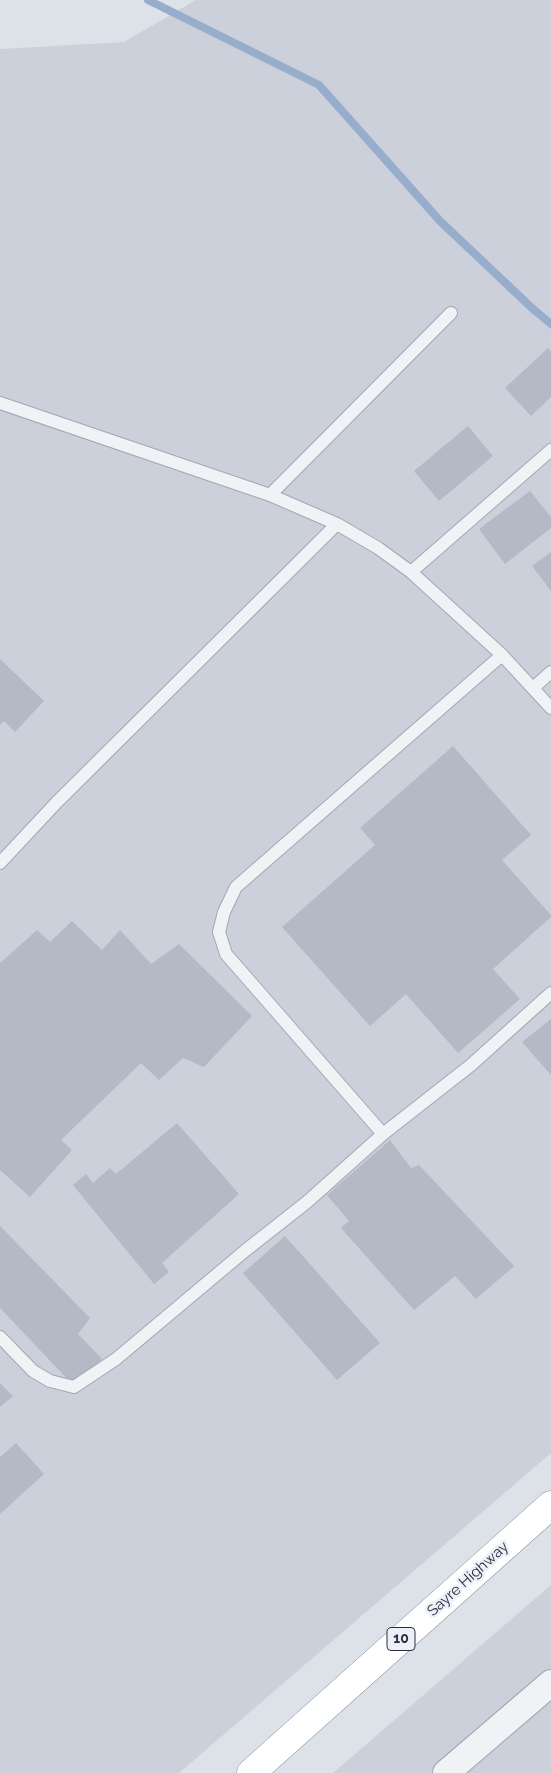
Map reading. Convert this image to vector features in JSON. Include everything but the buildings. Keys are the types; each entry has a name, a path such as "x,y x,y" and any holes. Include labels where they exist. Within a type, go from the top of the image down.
{"highway":[{"name":"Sayre Highway","path":"251,1773 551,1505"}],"street":[{"path":"446,1773 551,1683"}],"lane":[{"path":"270,495 451,313"},
{"path":"0,403 270,495 337,524 378,548 411,572 502,655 551,708"},
{"path":"411,572 551,450"},
{"path":"0,863 57,802 337,524"},
{"path":"383,1134 226,954 219,932 224,912 236,887 502,655"},
{"path":"534,688 551,672"},
{"path":"0,1337 33,1371 50,1382 74,1387 116,1360 238,1256 307,1202 383,1134 471,1065 551,993"}],"shaded area":[{"path":"196,0 551,0 551,1453 179,1773 0,1773 0,49 124,42"},
{"path":"551,1585 551,1773 333,1773"}],"waterway":[{"path":"148,0 319,85 440,221 551,324"}]}
